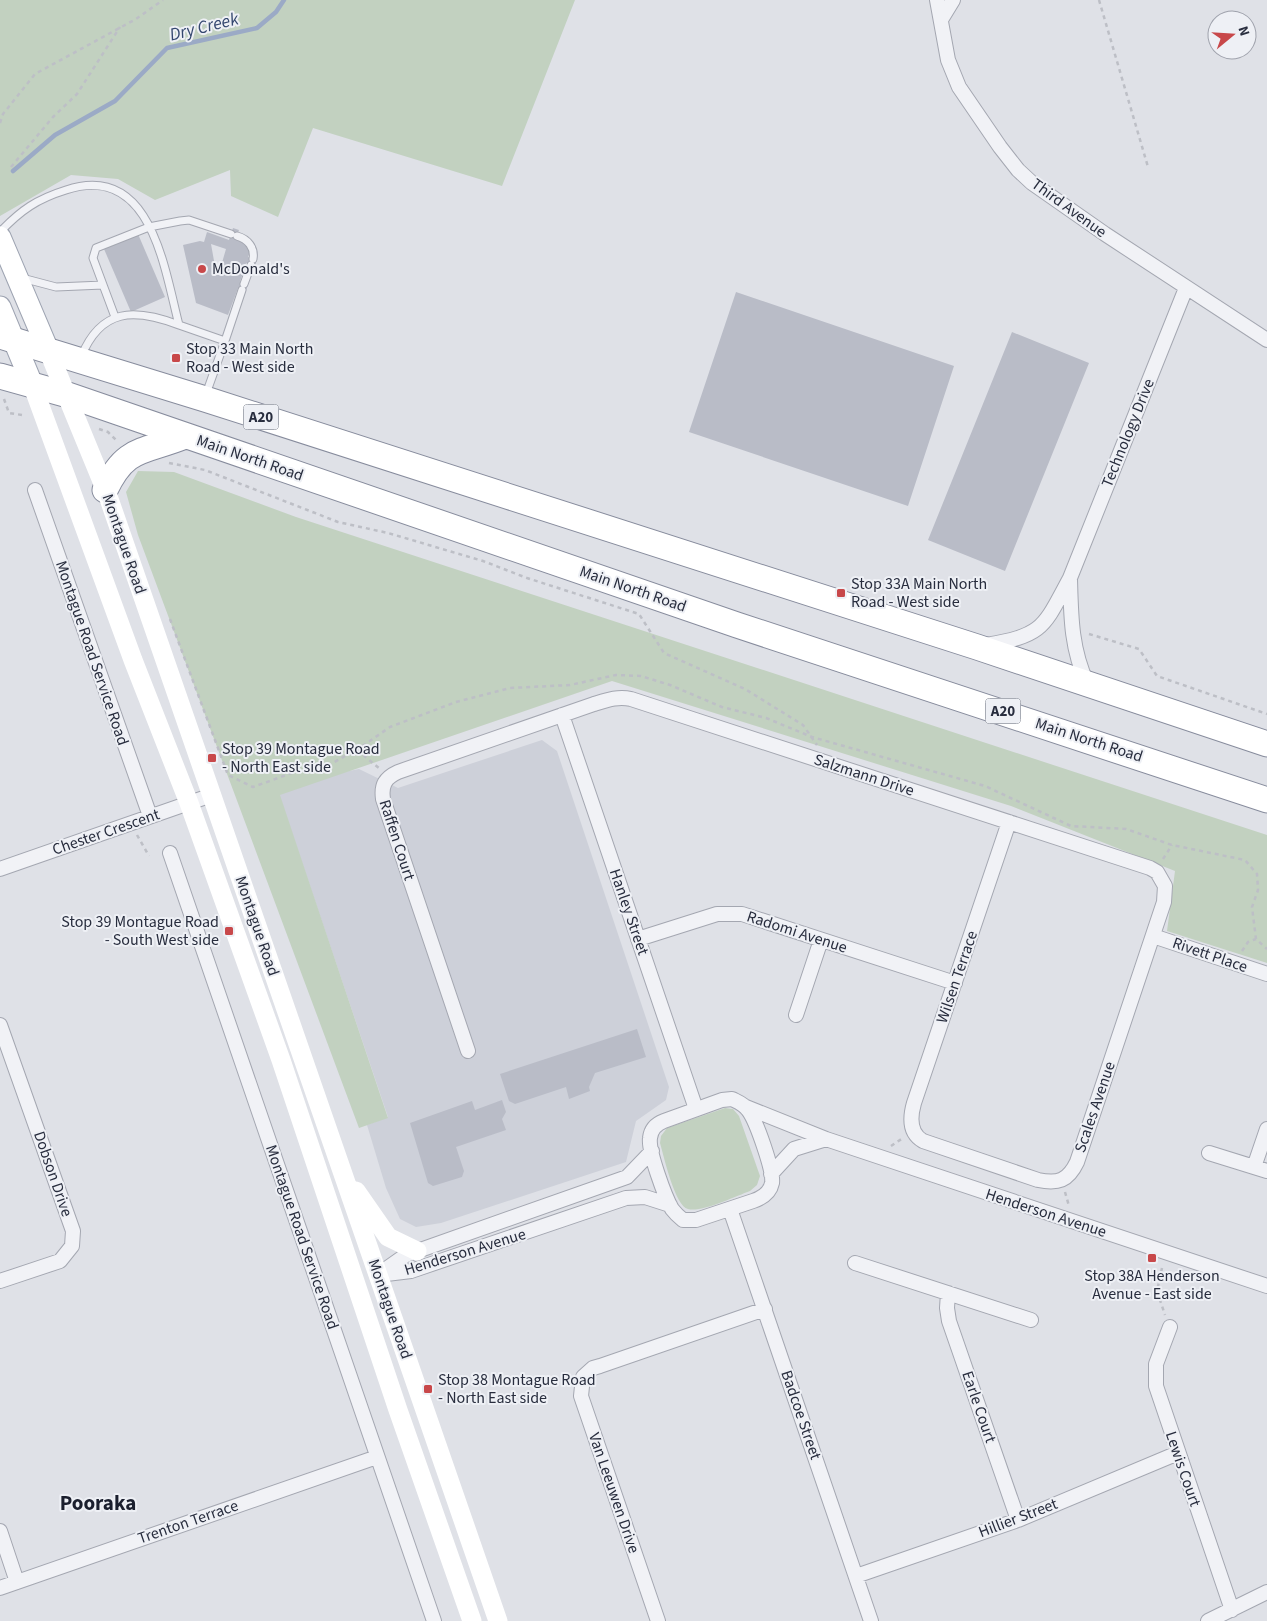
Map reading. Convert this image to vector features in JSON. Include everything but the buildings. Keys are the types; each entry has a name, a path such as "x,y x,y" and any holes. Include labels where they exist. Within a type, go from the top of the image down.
{"highway":[{"name":"A20","path":"8,339 204,399 977,647 1267,744"},
{"name":"Main North Road","path":"2,386 32,384 68,395 728,622 1267,800"},
{"path":"105,490 117,467 128,456 185,436"}],"main road":[{"name":"Montague Road","path":"0,237 68,395 105,490 498,1621"},
{"name":"Montague Road","path":"0,307 8,339 32,384 133,660 189,803 281,1060 472,1621"},
{"path":"341,1169 388,1237 417,1251"},
{"path":"356,1282 378,1275"}],"street":[{"name":"Third Avenue","path":"937,0 942,18 948,60 959,87 1000,148 1018,170 1032,183 1105,234 1267,340"},
{"path":"942,18 953,0"},
{"name":"Technology Drive","path":"977,647 1015,640 1039,628 1048,621 1070,578 1186,288"},
{"name":"Montague Road Service Road","path":"35,490 150,816"},
{"name":"Technology Drive","path":"1070,578 1073,643 1076,658 1087,683"},
{"name":"Salzmann Drive","path":"562,715 610,699 625,698 1150,868 1161,878"},
{"name":"Hanley Street","path":"562,715 696,1109"},
{"name":"Raffen Court","path":"468,1051 382,799 384,783 389,776 398,772 562,715"},
{"name":"Chester Crescent","path":"0,869 212,795"},
{"name":"Wilsen Terrace","path":"910,1134 912,1110 1009,822"},
{"name":"Montague Road Service Road","path":"170,853 434,1621"},
{"name":"Scales Avenue","path":"910,1134 923,1141 1038,1180 1053,1183 1067,1178 1077,1162 1153,936 1166,894 1161,878"},
{"name":"Radomi Avenue","path":"638,939 717,914 742,914 955,983"},
{"name":"Rivett Place","path":"1153,936 1267,974"},
{"path":"796,1016 821,940"},
{"name":"Dobson Drive","path":"0,1026 5,1054 73,1231 72,1246 60,1261 0,1281"},
{"path":"732,1099 746,1107 756,1125 772,1182 766,1194 761,1198 690,1221 677,1216 670,1205 652,1151 650,1137 655,1126 696,1109 722,1100 732,1099"},
{"name":"Henderson Avenue","path":"746,1107 826,1139 1267,1286"},
{"path":"1209,1153 1261,1169 1267,1129"},
{"path":"771,1174 794,1149 826,1139"},
{"name":"Henderson Avenue","path":"378,1275 406,1254 627,1177 652,1151"},
{"name":"Henderson Avenue","path":"378,1275 411,1271 626,1198 645,1197 670,1205"},
{"name":"Badcoe Street","path":"730,1209 871,1621"},
{"path":"855,1263 1030,1320"},
{"name":"Earle Court","path":"948,1293 947,1308 950,1321 1018,1520"},
{"name":"Van Leeuwen Drive","path":"658,1621 582,1396 583,1377 593,1368 765,1309"},
{"name":"Lewis Court","path":"1170,1327 1156,1364 1155,1374 1158,1395 1232,1610"},
{"name":"Hillier Street","path":"856,1576 1018,1520 1178,1453"},
{"name":"Trenton Terrace","path":"0,1588 377,1457"},
{"path":"0,1531 17,1582"},
{"path":"1208,1621 1267,1592"}],"lane":[{"path":"0,232 19,212 55,193 89,185 104,186 129,196 138,206 162,257 179,325"},
{"path":"115,317 93,258 96,248 149,228 189,220 247,240 254,252 252,262 204,399"},
{"path":"17,276 56,287 103,286"},
{"path":"80,360 89,338 102,324 115,317 156,316 225,341"}],"path":[{"path":"0,123 3,114 35,74 120,26 136,19 162,0"},
{"path":"1099,0 1148,167"},
{"path":"11,167 53,117 77,94 120,26"},
{"path":"2,386 9,413 22,414"},
{"path":"94,426 108,432 122,446"},
{"path":"166,463 205,470 338,522 388,533 483,561 527,578 639,614 664,653 746,689 803,725 832,765"},
{"path":"170,618 228,775 253,787 303,769 331,764 390,727 456,702 510,688 570,685 616,675 641,676 670,685 722,707 766,718 812,737 986,786 1071,826 1126,830 1172,845 1245,860 1257,874 1258,890 1252,907 1256,939 1267,949"},
{"path":"1081,632 1139,650 1157,676 1267,714"},
{"path":"356,750 383,771"},
{"path":"136,834 149,856"},
{"path":"1159,863 1172,845"},
{"path":"1239,956 1248,942 1256,939"},
{"path":"885,1149 910,1134"},
{"path":"1064,1188 1071,1210"},
{"path":"1162,1268 1157,1291 1170,1327"}],"shaded area":[{"path":"542,740 557,751 669,1087 666,1100 636,1121 626,1162 441,1223 416,1227 400,1219 386,1188 367,1125 388,1117 279,794 339,773 359,769 398,788"}],"green space":[{"path":"0,0 575,0 502,186 313,128 278,217 231,196 230,170 155,200 118,179 71,175 0,216"},
{"path":"138,471 174,472 296,517 1267,835 1267,963 1167,931 1175,871 1011,806 612,681 280,795 388,1118 359,1128 138,535 126,492"},
{"path":"725,1108 733,1109 739,1116 760,1176 757,1185 750,1191 719,1203 701,1209 688,1209 683,1206 674,1190 660,1143 661,1136 667,1128"}],"waterway":[{"name":"Dry Creek","path":"13,171 55,135 115,101 167,48 257,28 276,12 284,0"}],"place":[{"name":"McDonald's","path":"202,269"},
{"name":"Stop 33 Main North Road - West side","path":"176,358"},
{"name":"Stop 33A Main North Road - West side","path":"841,593"},
{"name":"Stop 39 Montague Road - North East side","path":"212,758"},
{"name":"Stop 39 Montague Road - South West side","path":"229,931"},
{"name":"Stop 38A Henderson Avenue - East side","path":"1152,1258"},
{"name":"Stop 38 Montague Road - North East side","path":"428,1389"}],"district":[{"name":"Pooraka","path":"98,1503"}]}
